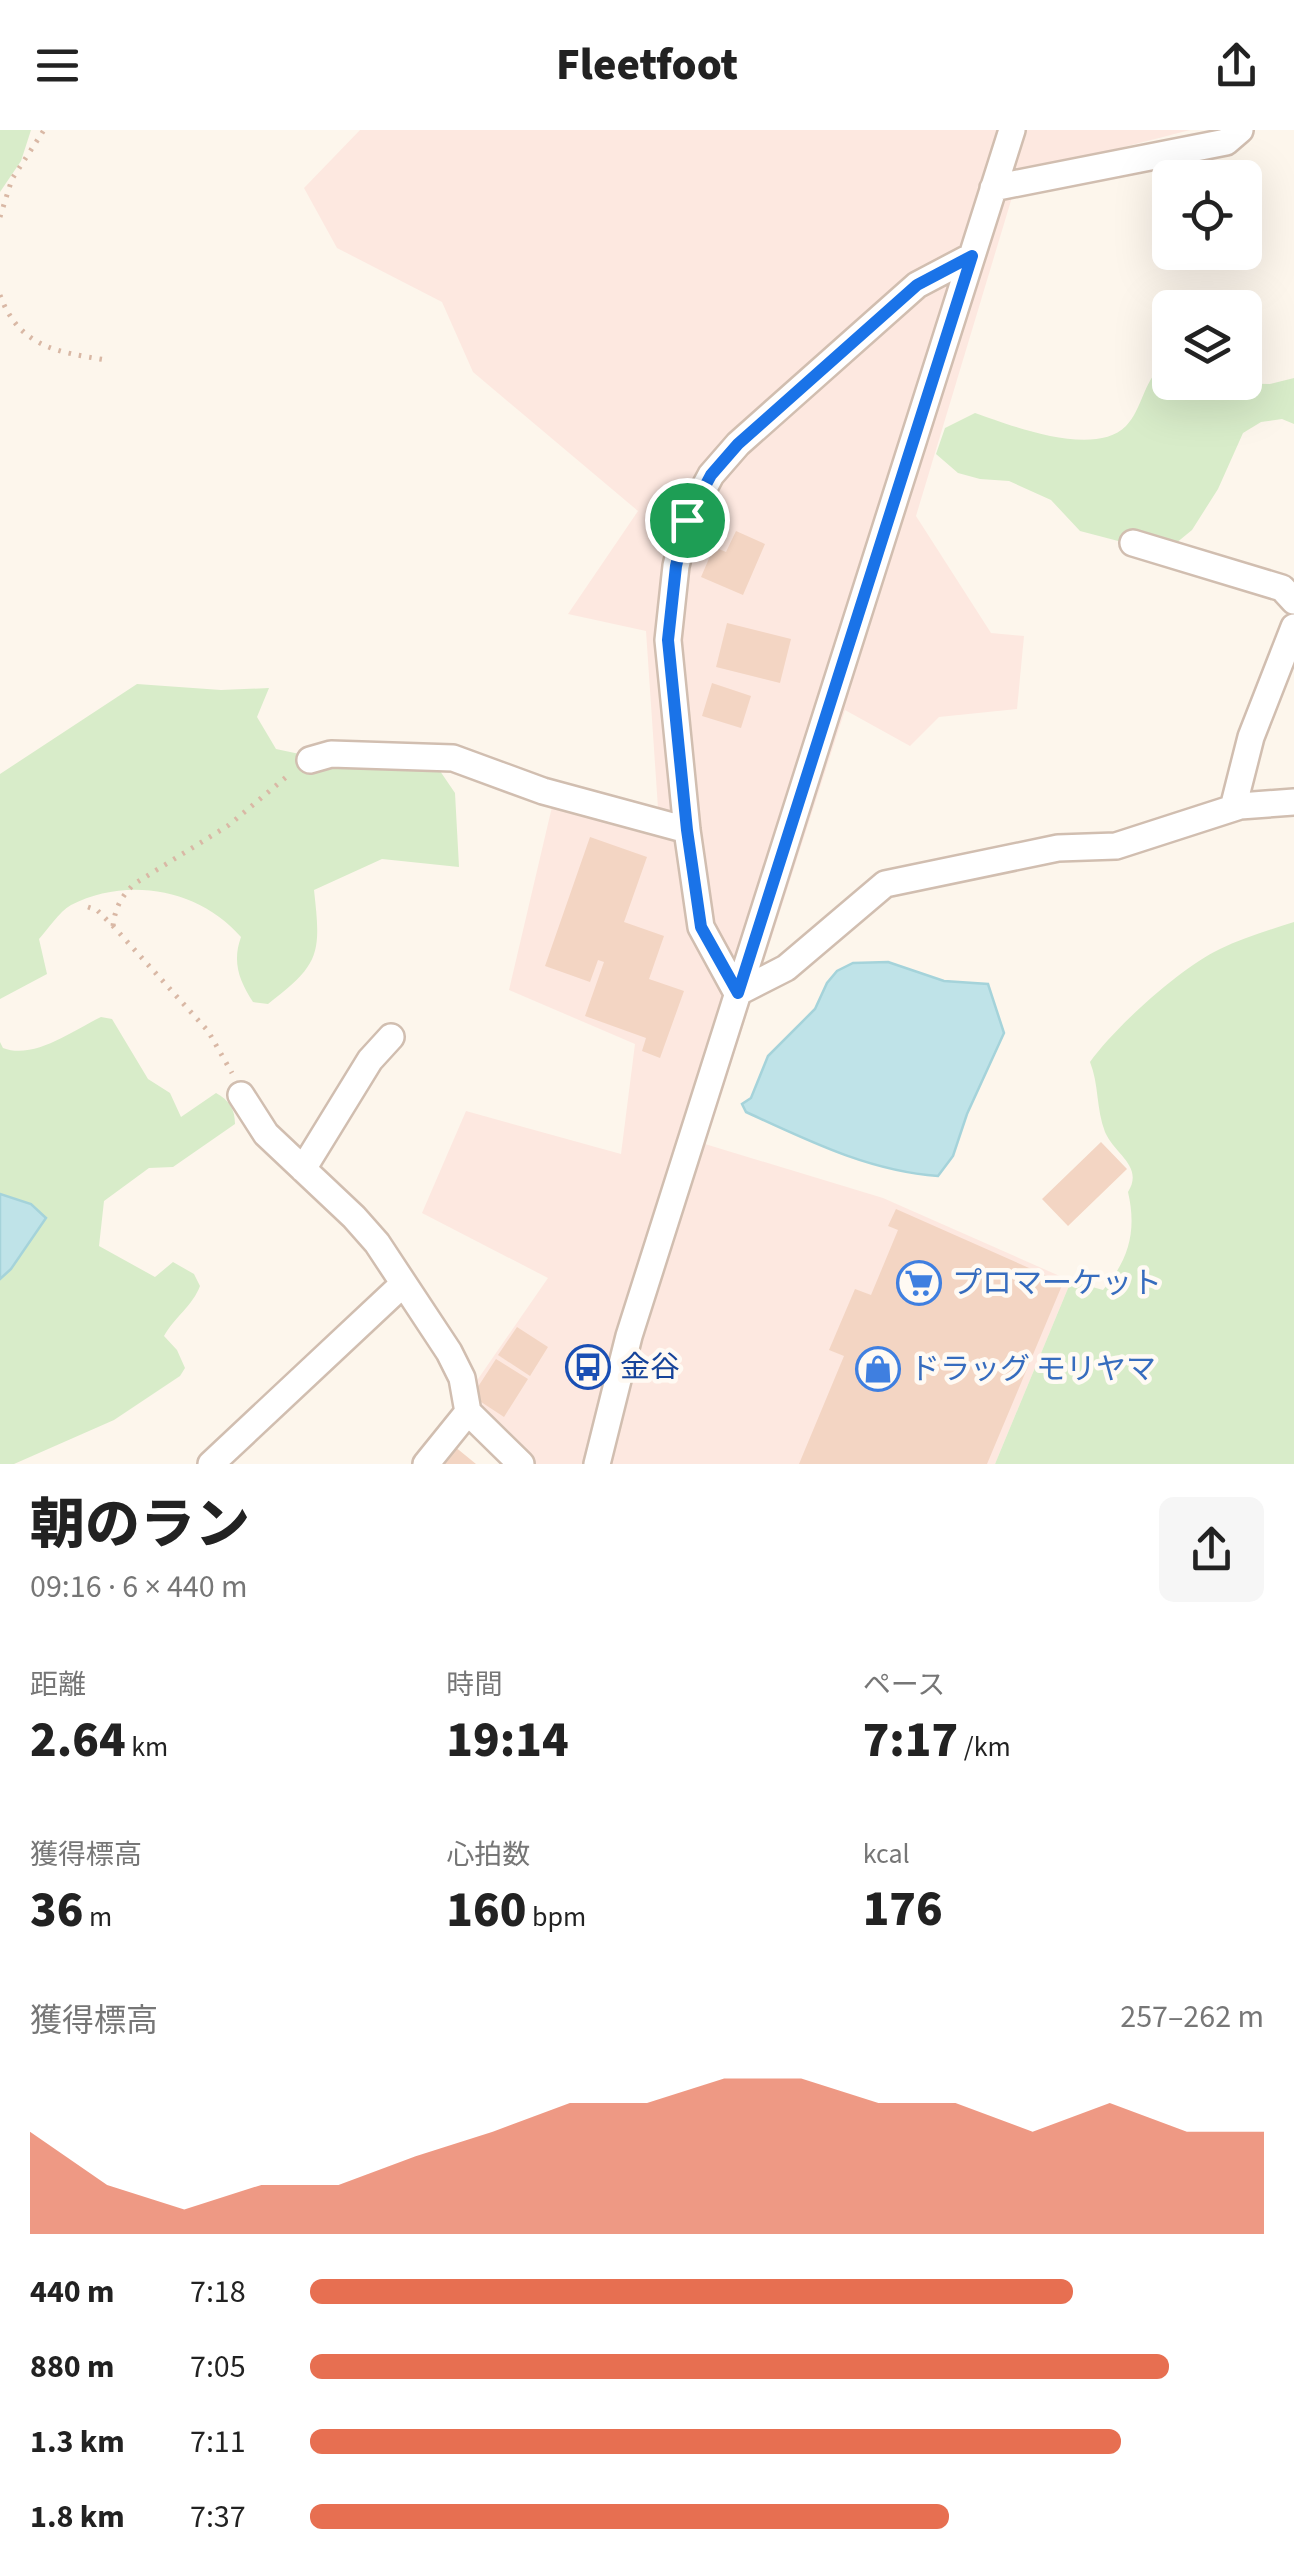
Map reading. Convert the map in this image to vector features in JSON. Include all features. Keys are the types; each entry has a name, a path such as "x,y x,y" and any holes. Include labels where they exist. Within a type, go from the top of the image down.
{"street":[{"path":"597,1464 628,1336 1012,130"},
{"path":"993,188 1226,142 1240,130"},
{"path":"738,993 701,927 687,830 668,640 680,544 700,492 738,444 917,285 972,256"},
{"path":"1132,543 1282,588 1294,601"},
{"path":"1233,808 1251,738 1294,627"},
{"path":"310,760 330,754 453,758 544,791 687,830"},
{"path":"738,993 786,968 885,884 1058,848 1116,846 1233,808 1294,802"},
{"path":"302,1169 370,1060 392,1037"},
{"path":"241,1096 266,1134 354,1216 391,1263 449,1352 462,1378 468,1412 521,1464"},
{"path":"211,1464 402,1285"},
{"path":"426,1464 468,1412"}],"path":[{"path":"0,217 12,179 44,130"},
{"path":"0,294 17,326 39,345 106,360"},
{"path":"113,926 122,896 134,884 229,825 310,760"},
{"path":"88,907 97,910 113,926 208,1031 225,1057 241,1096"}],"shaded area":[{"path":"360,130 1190,130 1019,174 916,516 991,633 1024,636 1017,709 939,717 910,746 845,710 705,1144 883,1198 1071,1281 995,1464 506,1464 514,1448 469,1392 548,1278 422,1213 466,1111 621,1154 635,1044 509,990 555,794 658,808 646,631 568,614 638,511 473,372 442,302 337,248 304,188"}],"green space":[{"path":"0,130 31,130 21,161 0,192"},
{"path":"1294,378 1294,424 1282,419 1261,422 1243,433 1218,489 1192,530 1164,553 1080,531 1051,500 1009,481 958,473 936,454 945,428 975,413 1052,436 1094,439 1112,435 1132,419 1151,380 1152,400 1262,400 1262,384"},
{"path":"137,684 221,690 269,688 257,717 276,749 309,756 438,768 455,793 459,867 382,859 314,890 314,956 299,978 268,1004 253,1002 244,986 237,963 241,937 224,921 184,898 139,890 93,896 67,908 39,939 47,974 0,999 0,774"},
{"path":"1294,922 1294,1464 995,1464 1071,1281 1103,1290 1119,1268 1129,1244 1132,1220 1128,1192 1133,1175 1105,1132 1090,1062 1132,1015 1186,970 1229,945"},
{"path":"101,1017 112,1019 148,1079 170,1093 181,1117 216,1093 228,1102 234,1114 235,1124 173,1167 149,1168 104,1201 99,1246 155,1277 173,1262 194,1274 200,1286 164,1336 177,1350 185,1368 180,1376 114,1420 14,1464 0,1464 0,1042 3,1048 15,1051 40,1047"}],"water":[{"path":"888,962 944,981 988,984 1004,1033 967,1114 953,1156 938,1176 888,1168 840,1153 746,1112 742,1104 751,1098 768,1056 815,1009 837,971 853,963"},
{"path":"0,1194 31,1204 46,1218 0,1279"}],"building":[{"path":"736,531 765,544 743,595 701,577 714,547 726,552"},
{"path":"727,623 791,639 780,683 716,667"},
{"path":"712,683 751,696 741,728 702,716"},
{"path":"590,837 647,857 624,922 664,936 649,979 684,991 660,1058 642,1051 646,1038 585,1016 604,962 598,960 590,982 545,966"},
{"path":"1101,1142 1127,1169 1068,1226 1042,1199"},
{"path":"896,1209 1063,1283 987,1464 799,1464 844,1356 829,1350 855,1289 871,1295 898,1230 888,1226"},
{"path":"517,1327 548,1347 530,1376 498,1355"},
{"path":"496,1359 528,1379 504,1417 472,1396"},
{"path":"454,1446 476,1464 439,1464"}],"place":[{"name":"プロマーケット","path":"919,1283"},
{"name":"金谷","path":"588,1367"},
{"name":"ドラッグ モリヤマ","path":"878,1369"}],"route":[{"path":"972,256 738,993 701,927 687,830 668,640 676,566 687,520 711,475 738,444 917,285 972,256"}]}
